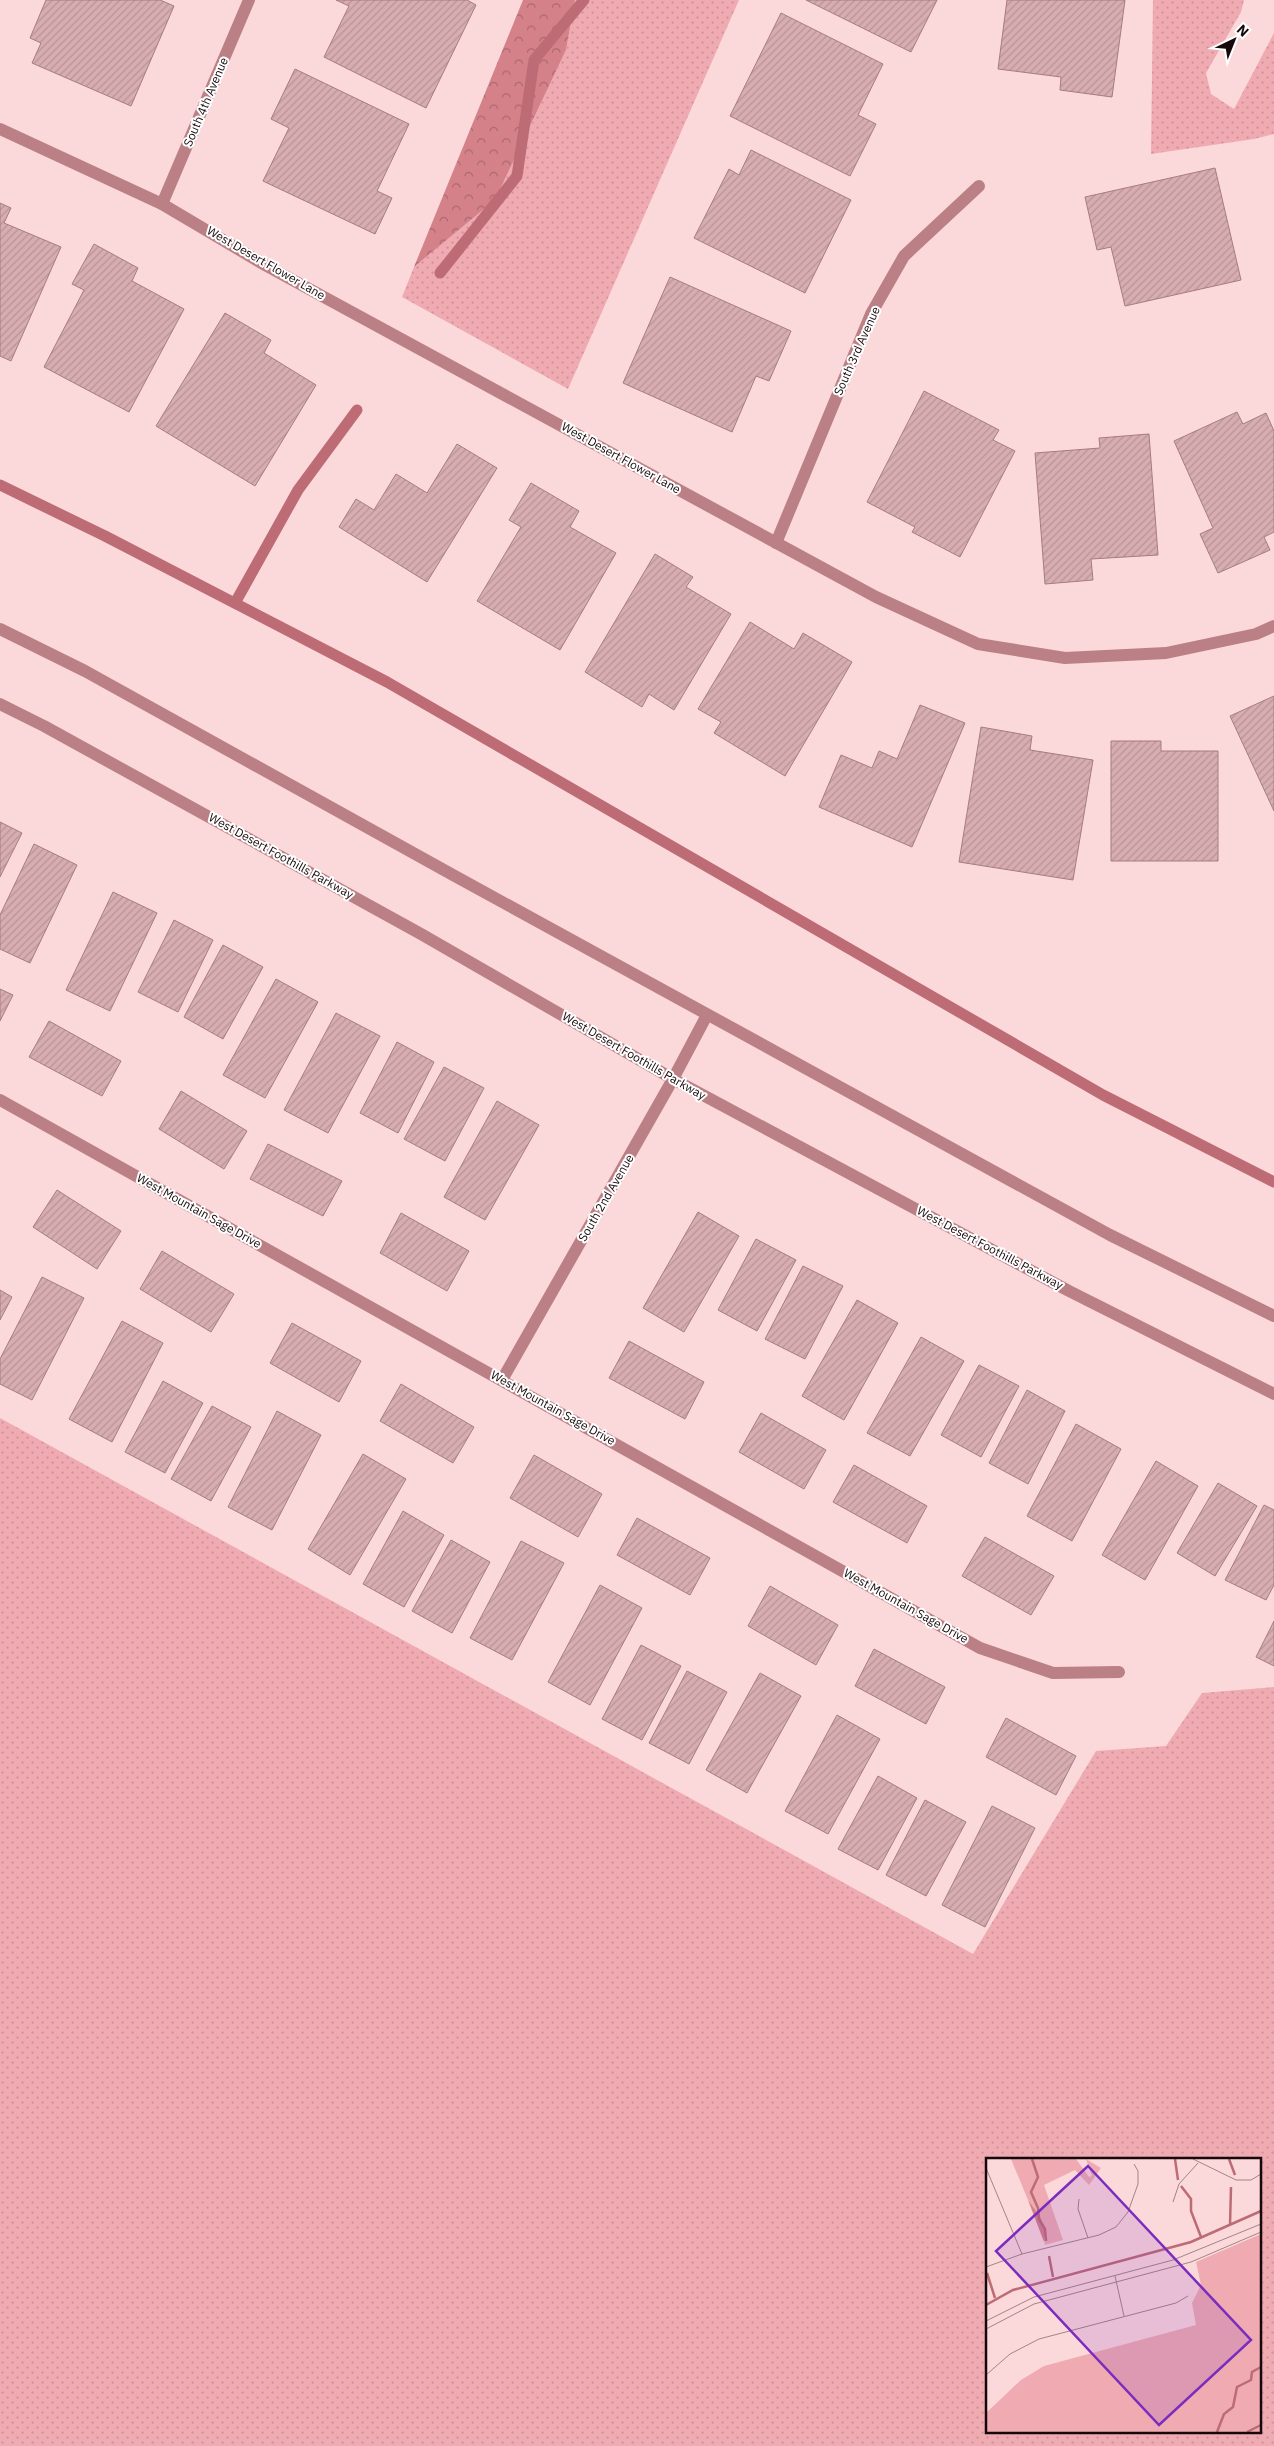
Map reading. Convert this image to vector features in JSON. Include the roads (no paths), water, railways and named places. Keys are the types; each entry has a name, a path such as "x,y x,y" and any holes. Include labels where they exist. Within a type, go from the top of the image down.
{"street":[{"name":"South 4th Avenue","path":"162,204 249,0"},
{"name":"West Desert Flower Lane","path":"0,129 162,204 265,265 876,597 978,644 1064,658 1166,653 1256,634 1274,626"},
{"name":"South 3rd Avenue","path":"776,543 871,314 904,256 979,186"},
{"path":"0,629 86,671 707,1015 1110,1235 1274,1316"},
{"name":"West Desert Foothills Parkway","path":"0,704 44,726 421,934 673,1079 1069,1291 1274,1394"},
{"name":"South 2nd Avenue","path":"502,1380 673,1079 707,1015"},
{"name":"West Mountain Sage Drive","path":"0,1100 980,1648 1053,1673 1119,1672"}],"waterway":[{"path":"440,273 517,176 534,60 584,0"},
{"path":"235,603 298,490 357,410"},
{"path":"0,485 105,536 387,682 1103,1095 1274,1182"}]}
